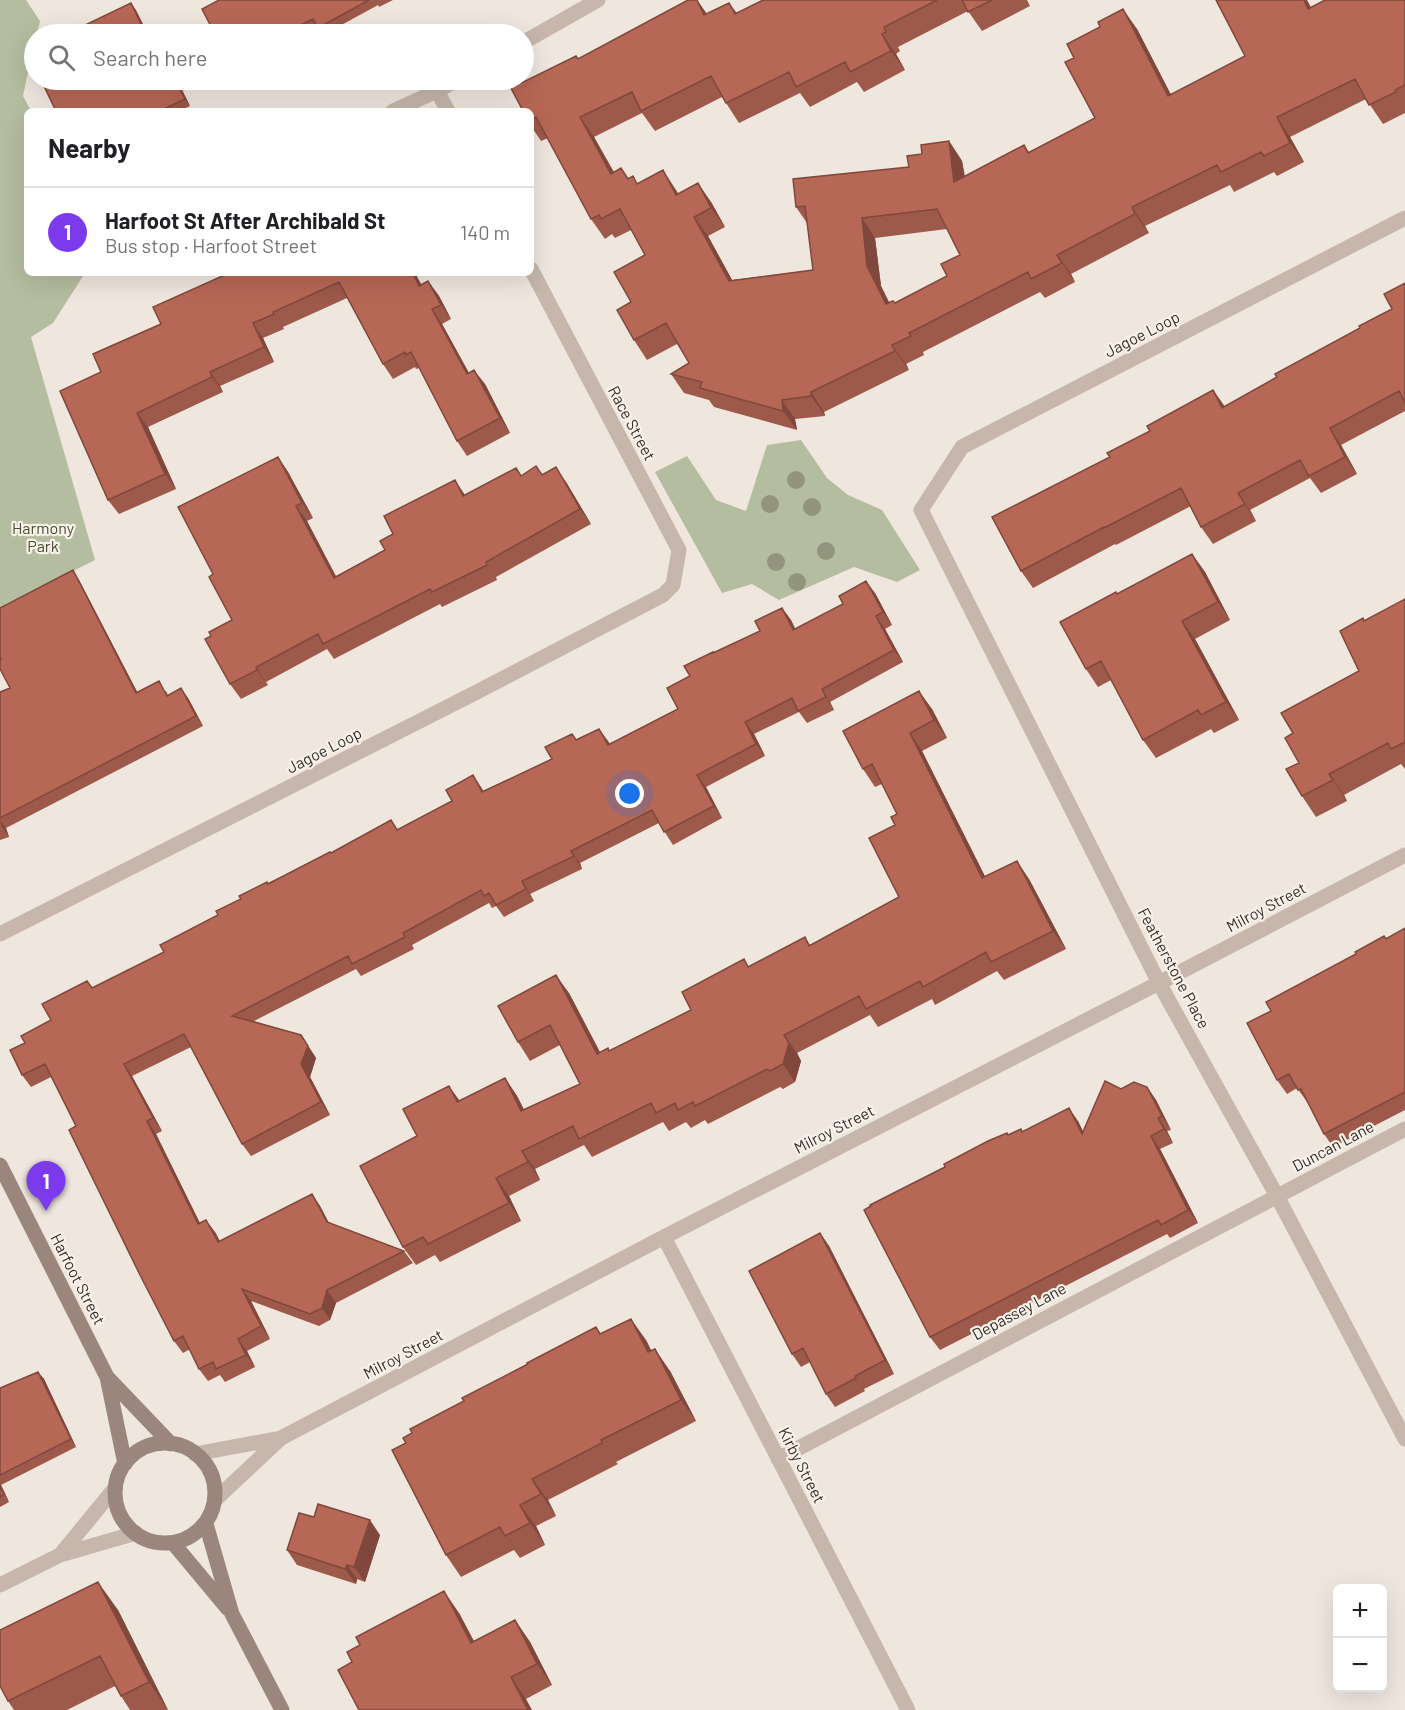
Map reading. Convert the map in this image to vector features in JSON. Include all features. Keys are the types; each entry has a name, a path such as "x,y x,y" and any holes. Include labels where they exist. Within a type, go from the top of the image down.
{"street":[{"path":"534,36 598,0"},
{"path":"400,108 437,91 446,108"},
{"name":"Jagoe Loop","path":"921,510 962,447 1405,218"},
{"name":"Race Street","path":"534,275 679,550 673,585 663,595"},
{"name":"Featherstone Place","path":"921,510 1160,983 1277,1196 1405,1438"},
{"name":"Jagoe Loop","path":"0,934 663,595"},
{"name":"Milroy Street","path":"215,1500 281,1438 664,1237 1405,855"},
{"name":"Duncan Lane","path":"1277,1196 1405,1129"},
{"name":"Harfoot Street","path":"0,1165 107,1377 125,1464"},
{"name":"Depassey Lane","path":"778,1459 1277,1196"},
{"name":"Kirby Street","path":"664,1237 908,1710"},
{"name":"Harfoot Street","path":"107,1377 171,1444"},
{"name":"Milroy Street","path":"195,1454 281,1438"},
{"path":"158,1444 171,1444 184,1447 205,1463 212,1474 215,1500 206,1524 196,1533 173,1543 160,1543 147,1540 126,1525 116,1501 115,1488 118,1476 134,1455 158,1444"},
{"path":"60,1555 115,1488"},
{"path":"206,1524 232,1614 282,1710"},
{"path":"0,1585 60,1555 136,1533"},
{"path":"173,1543 232,1614"}],"green space":[{"name":"Harmony Park","path":"0,0 26,0 40,21 39,24 24,24 23,96 29,108 24,108 24,276 83,276 53,323 31,337 95,560 0,608"},
{"path":"801,440 827,478 848,495 882,510 920,570 897,582 854,567 779,600 752,584 722,593 655,472 687,456 716,500 746,511 767,445"}],"building":[{"path":"219,0 369,0 325,24 316,24 313,19 303,24 210,24 202,9"},
{"path":"688,0 697,0 704,15 729,3 735,14 763,0 937,0 884,27 886,32 882,34 891,51 850,72 845,62 796,87 789,72 726,103 711,76 641,111 632,92 580,117 611,174 621,168 628,179 633,176 637,184 663,170 676,195 698,183 711,208 694,217 729,281 813,270 805,206 796,207 793,179 909,167 907,156 922,154 921,145 949,141 954,182 1024,145 1028,153 1095,118 1065,62 1074,58 1067,44 1100,27 1098,22 1123,9 1168,96 1245,56 1216,0 1304,0 1308,9 1325,0 1405,0 1405,85 1395,90 1396,92 1369,105 1355,79 1277,117 1290,143 1264,156 1261,152 1221,172 1217,165 1132,207 1135,214 1057,255 1062,263 1031,279 1028,272 909,333 911,336 892,345 895,351 811,392 811,396 782,400 783,411 700,388 702,382 671,374 689,363 666,323 634,340 617,310 631,302 614,272 645,255 620,209 601,219 599,215 591,219 536,117 534,118 534,108 521,108 512,90 534,90 534,77 576,56 578,59","holes":["937,209 960,255 941,264 947,276 895,303 893,301 886,304 867,266 862,218"]},
{"path":"962,0 992,0 968,12"},
{"path":"131,3 141,24 87,24"},
{"path":"46,90 180,90 185,99 166,108 55,108"},
{"path":"222,276 414,276 419,286 428,281 441,305 432,309 467,374 474,370 500,418 457,441 411,352 406,355 405,352 383,364 339,282 253,323 264,347 210,372 212,377 137,413 165,474 108,500 60,391 101,372 93,354 161,324 153,307"},
{"path":"1405,283 1405,403 1399,391 1330,428 1345,457 1309,476 1300,460 1238,493 1245,504 1201,527 1181,488 1021,571 992,517 1110,457 1107,453 1150,431 1147,426 1213,390 1222,408 1277,377 1275,374 1392,309 1384,294"},
{"path":"278,457 302,503 296,506 334,578 385,550 380,541 393,534 384,516 455,480 463,496 516,468 521,476 536,466 542,475 556,467 580,509 486,562 487,565 432,592 430,589 323,644 318,634 256,667 257,670 230,684 205,639 211,636 209,632 232,620 209,577 213,574 178,507"},
{"path":"1192,554 1218,602 1182,621 1226,702 1201,715 1198,710 1143,740 1101,661 1086,669 1060,622"},
{"path":"73,570 136,693 159,681 167,696 181,688 196,716 0,818 0,692 10,688 0,669 0,608"},
{"path":"866,581 883,612 876,616 894,650 822,689 826,697 798,711 792,698 745,722 756,744 697,775 714,806 664,832 652,810 571,851 574,856 522,881 526,889 496,905 489,893 484,896 481,890 403,933 405,937 352,964 348,956 232,1016 301,1035 308,1046 301,1064 321,1102 242,1144 184,1034 124,1064 153,1118 147,1121 198,1224 206,1220 218,1242 312,1194 327,1222 404,1251 327,1290 322,1308 310,1314 242,1289 261,1326 238,1339 246,1355 216,1369 213,1362 199,1369 183,1336 174,1341 141,1277 69,1130 76,1126 45,1064 22,1075 10,1050 25,1043 21,1036 51,1020 42,1004 87,981 92,988 164,952 160,945 218,915 216,911 241,899 239,896 331,853 391,820 397,830 452,801 446,790 473,775 482,792 552,759 545,747 572,734 576,740 599,729 608,745 678,709 667,688 690,676 684,666 760,631 755,621 782,608 793,630 843,604 839,596"},
{"path":"1405,599 1405,742 1391,749 1388,743 1329,774 1333,780 1302,796 1286,769 1299,763 1285,738 1293,733 1281,713 1359,671 1340,631"},
{"path":"919,691 934,720 910,733 982,878 1017,861 1053,931 991,962 986,952 923,987 920,981 866,1009 859,996 784,1035 789,1043 783,1064 770,1071 767,1069 695,1106 693,1102 678,1110 675,1103 656,1113 651,1103 579,1139 573,1126 522,1151 528,1162 496,1178 509,1203 428,1244 423,1237 403,1247 360,1166 417,1136 403,1109 449,1086 457,1102 505,1078 521,1111 580,1084 550,1025 518,1042 498,1006 556,975 597,1054 608,1048 609,1051 691,1010 682,992 744,959 748,967 805,937 809,946 899,897 869,838 895,825 891,817 897,814 872,764 863,769 843,731"},
{"path":"1405,928 1405,1092 1324,1134 1301,1089 1298,1090 1289,1074 1277,1080 1247,1023 1271,1011 1266,1002 1356,954 1355,952 1384,936 1386,939"},
{"path":"1105,1081 1121,1089 1134,1082 1147,1087 1162,1116 1158,1118 1164,1129 1151,1136 1188,1210 1161,1225 1158,1220 930,1337 864,1210 945,1167 944,1164 988,1141 1021,1129 1022,1132 1069,1108 1082,1134"},
{"path":"820,1233 885,1360 826,1394 803,1348 792,1354 749,1271"},
{"path":"631,1319 648,1352 655,1349 681,1400 601,1440 602,1443 532,1479 541,1494 520,1505 530,1523 505,1536 500,1527 446,1555 392,1450 406,1443 403,1438 412,1433 410,1429 464,1401 462,1398 596,1327 600,1334"},
{"path":"38,1372 71,1439 0,1475 0,1388"},
{"path":"318,1504 370,1520 354,1567 347,1565 345,1569 287,1550 299,1513 314,1517"},
{"path":"98,1582 149,1682 121,1696 100,1656 8,1701 0,1686 0,1630"},
{"path":"444,1591 471,1643 515,1620 537,1664 511,1677 528,1710 359,1710 338,1670 352,1662 347,1652 360,1645 356,1637"}],"place":[{"name":"Harfoot St After Archibald St","path":"46,1211"}]}
